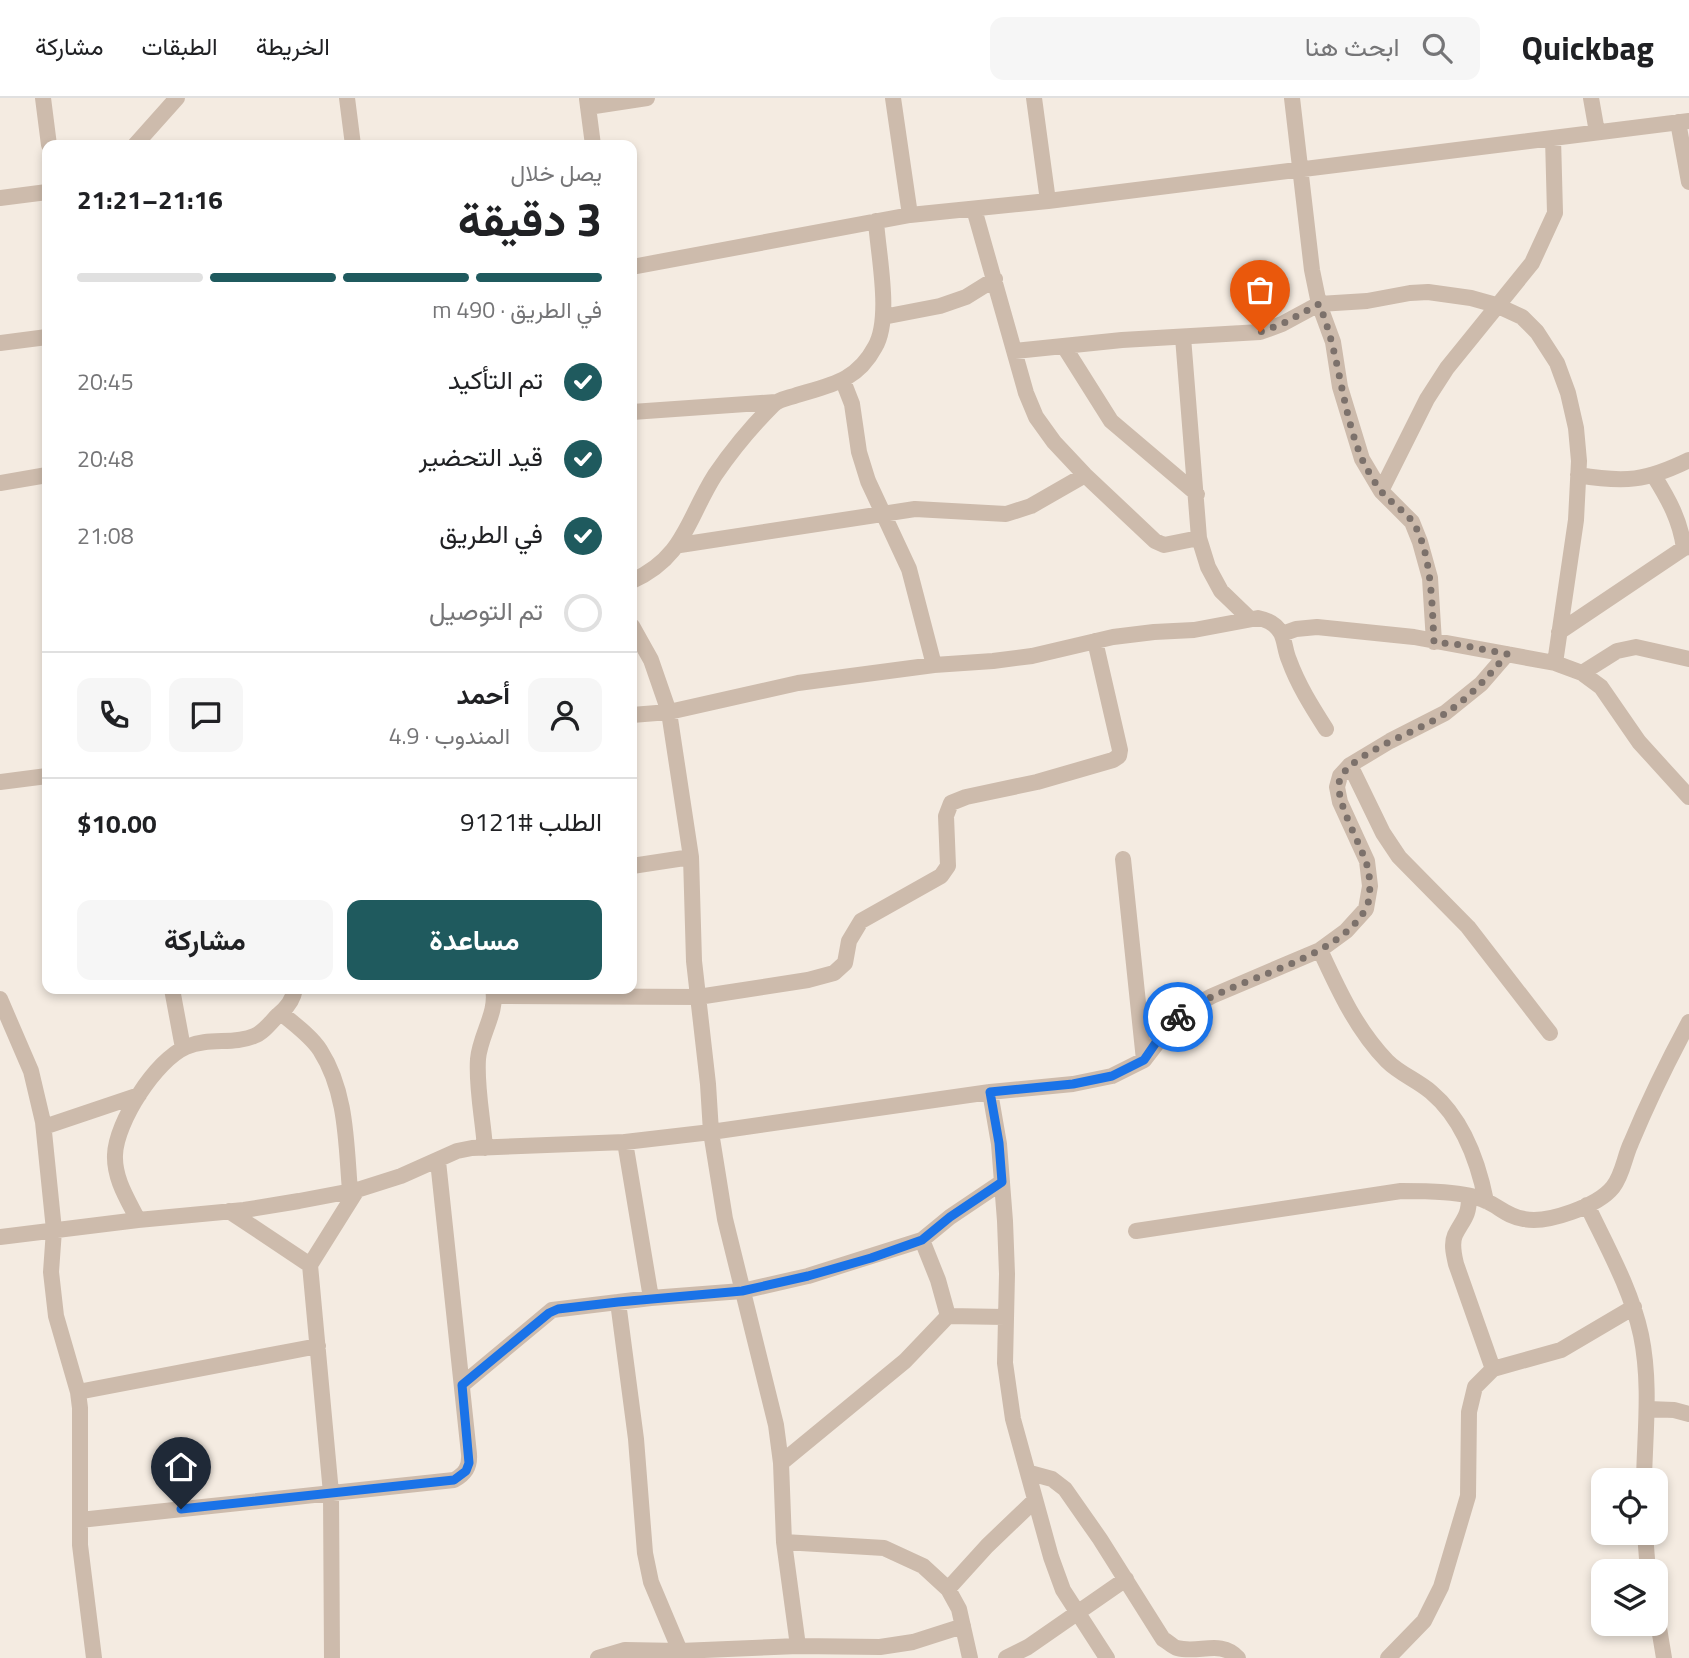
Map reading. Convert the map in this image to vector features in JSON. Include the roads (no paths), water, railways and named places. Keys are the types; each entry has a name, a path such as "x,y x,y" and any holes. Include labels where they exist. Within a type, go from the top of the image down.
{"street":[{"path":"43,98 48,140"},
{"path":"139,140 177,98"},
{"path":"347,98 352,140"},
{"path":"592,140 587,102 647,98"},
{"path":"893,98 910,215"},
{"path":"1034,98 1048,201"},
{"path":"1292,98 1312,270 1319,304 1333,342 1340,387 1363,459 1381,491 1412,522 1420,542 1430,578 1434,642"},
{"path":"1591,98 1597,132"},
{"path":"637,266 910,215 1048,201 1683,122 1689,183"},
{"path":"1381,491 1426,399 1463,346 1532,263 1555,213 1553,138"},
{"path":"0,198 42,193"},
{"path":"974,209 1026,393 1036,418 1085,475 1155,541 1164,545 1199,538"},
{"path":"637,412 776,402 843,381 863,367 877,344 883,317 876,220"},
{"path":"883,317 940,306 966,297 995,279"},
{"path":"1015,351 1065,348 1122,340 1260,332 1282,324 1319,304 1367,301 1428,292 1496,304 1522,317 1537,332 1557,363 1568,393 1576,428 1576,520 1555,663"},
{"path":"1183,337 1198,494 1199,538 1208,567 1221,591 1248,618"},
{"path":"0,343 42,338"},
{"path":"1065,348 1111,421 1198,494"},
{"path":"843,381 852,404 859,452 868,481 909,569 934,665"},
{"path":"637,579 680,545 714,477 741,439 776,402"},
{"path":"1578,475 1614,481 1654,476 1689,460"},
{"path":"680,545 915,509 1006,514 1031,506 1085,475"},
{"path":"0,483 42,476"},
{"path":"1559,632 1686,547 1673,507 1654,476"},
{"path":"637,715 669,712 798,683 934,665 1032,656 1095,641 1154,632 1194,631 1248,618 1267,620 1282,634 1287,657 1301,690 1326,729"},
{"path":"1282,634 1296,629 1317,627 1374,632 1555,663 1583,673 1601,687 1639,742 1689,797"},
{"path":"637,635 651,660 669,712 691,858 694,961 708,1084 710,1132 725,1219 766,1378 781,1463 784,1542 798,1646"},
{"path":"545,994 698,997 808,980 834,973 845,963 849,941 862,920 941,876 948,866 946,816 951,803 966,797 1073,772 1119,756 1120,750 1095,641"},
{"path":"1583,673 1617,650 1636,647 1689,659"},
{"path":"0,1237 229,1212 353,1190 401,1176 457,1151 625,1142 990,1092 1073,1084 1112,1076 1144,1060 1174,1021 1188,1009 1320,950 1346,931 1366,909 1370,886 1367,861 1340,802 1337,787 1340,776 1350,765 1390,741 1445,713 1481,684 1507,654"},
{"path":"1350,765 1383,833 1399,857 1468,927 1550,1033"},
{"path":"0,782 42,777"},
{"path":"637,865 691,858"},
{"path":"1123,859 1144,1060"},
{"path":"1320,950 1345,1003 1364,1034 1388,1062 1428,1089 1449,1108 1480,1171 1486,1200"},
{"path":"173,994 183,1048"},
{"path":"138,1220 118,1182 114,1155 122,1127 148,1079 166,1059 183,1048 199,1042 244,1039 257,1035 287,1007 293,994"},
{"path":"485,1148 478,1062 480,1043 494,994"},
{"path":"0,999 31,1071 44,1127 54,1230 51,1272 56,1316 78,1392 80,1408 82,1568 94,1658"},
{"path":"281,1013 319,1049 330,1070 344,1115 353,1190 310,1265 331,1493 332,1658"},
{"path":"1136,1231 1401,1191 1432,1191 1486,1200 1504,1213 1526,1220 1559,1217 1587,1205 1611,1190 1623,1170 1629,1147 1683,1044 1689,1021"},
{"path":"990,1092 999,1143 1002,1182 1007,1274 1005,1363 1013,1419 1051,1557 1063,1590 1107,1658"},
{"path":"44,1127 139,1095"},
{"path":"625,1142 651,1298"},
{"path":"80,1520 454,1480 466,1471 469,1463 462,1385 438,1161"},
{"path":"462,1385 552,1310 742,1291 808,1276 922,1240 950,1217 1002,1182"},
{"path":"1469,1197 1469,1213 1455,1235 1455,1264 1493,1369"},
{"path":"1587,1205 1634,1307 1642,1337 1648,1409 1645,1468"},
{"path":"229,1212 310,1265"},
{"path":"922,1240 938,1280 948,1316"},
{"path":"618,1302 636,1439 645,1553 651,1582 680,1651"},
{"path":"1388,1658 1424,1621 1441,1587 1468,1496 1469,1412 1475,1387 1493,1369 1561,1350 1634,1307"},
{"path":"781,1463 905,1361 948,1316 1005,1317"},
{"path":"78,1392 318,1346"},
{"path":"1648,1409 1674,1410 1689,1414"},
{"path":"1030,1474 1052,1479 1065,1489 1163,1639 1177,1648 1217,1647 1238,1658"},
{"path":"948,1589 987,1546 1035,1500"},
{"path":"784,1542 884,1548 923,1566 948,1589 958,1609 970,1658"},
{"path":"1006,1658 1080,1613 1126,1579"},
{"path":"598,1658 625,1650 880,1647 913,1642 963,1626"},
{"path":"1660,1636 1664,1658"}]}
